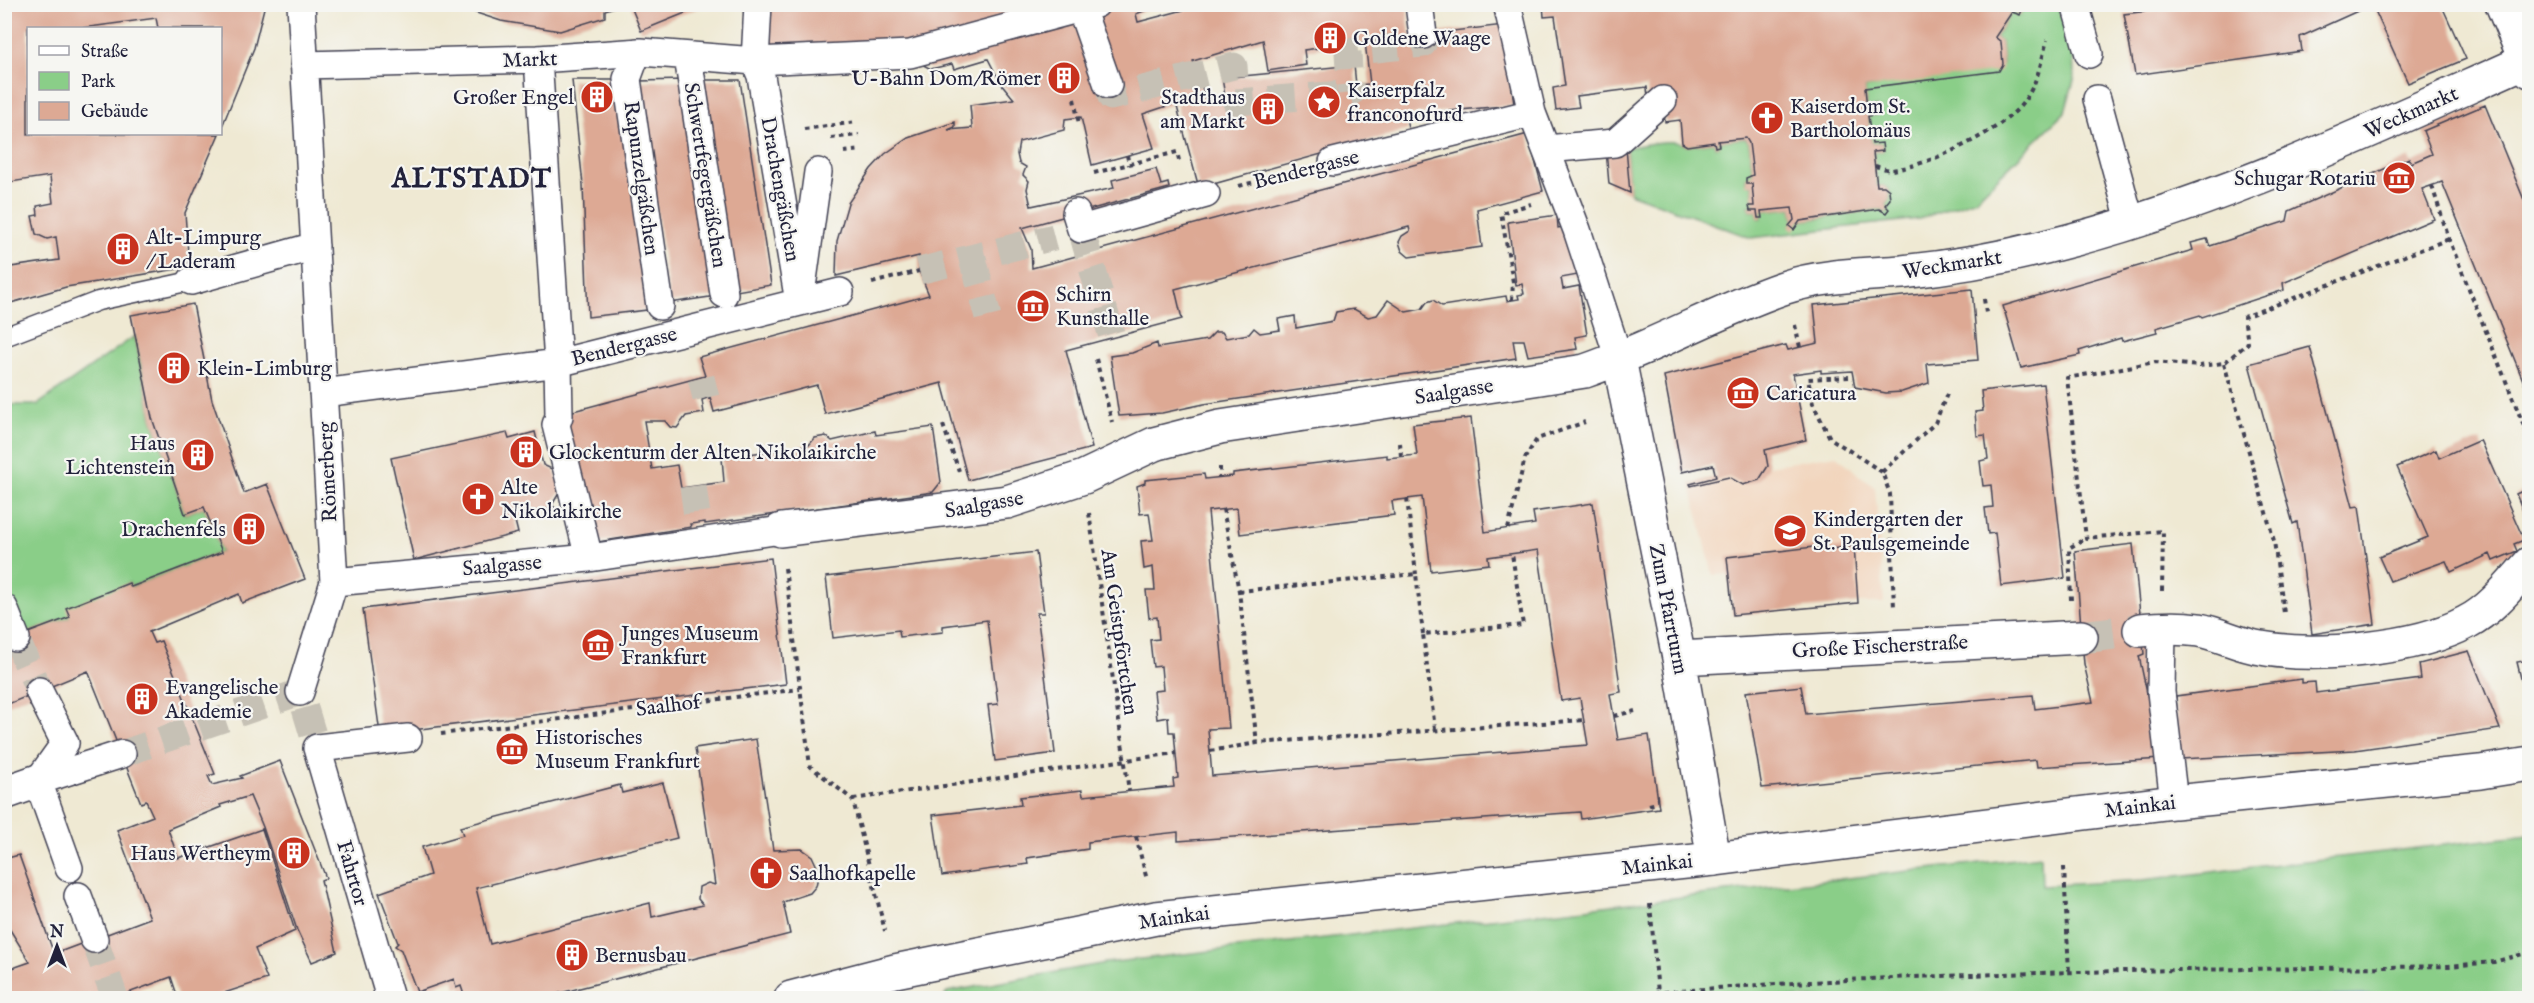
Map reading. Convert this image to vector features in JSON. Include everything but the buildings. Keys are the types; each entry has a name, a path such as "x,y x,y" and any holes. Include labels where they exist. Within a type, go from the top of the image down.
{"street":[{"name":"Römerberg","path":"300,692 334,582 301,4"},
{"path":"758,4 758,69"},
{"path":"1419,4 1423,35"},
{"path":"1507,4 1532,113 1564,195 1619,359"},
{"path":"2075,4 2089,54"},
{"path":"2502,4 2528,66"},
{"name":"Markt","path":"304,65 538,59 637,52 688,57 758,69 910,54 1089,6"},
{"path":"1089,6 1108,85"},
{"name":"Rapunzelgäßchen","path":"637,52 627,79 660,306"},
{"name":"Schwertfegergäßchen","path":"688,57 724,294"},
{"path":"538,59 558,363 559,416 556,425 589,558"},
{"name":"Weckmarkt","path":"1619,359 1785,287 1816,280 1978,262 2130,224 2229,190 2528,66"},
{"name":"Drachengäßchen","path":"758,69 799,302"},
{"path":"2097,99 2130,224"},
{"path":"1546,149 1615,146 1663,100"},
{"name":"Bendergasse","path":"1333,162 1532,113"},
{"path":"799,302 810,245 818,172"},
{"path":"1078,221 1197,196"},
{"path":"191,281 315,246"},
{"name":"Bendergasse","path":"323,393 558,363 840,292"},
{"name":"Saalgasse","path":"334,582 589,558 699,532 780,522 972,508 1007,502 1084,477 1154,444 1220,427 1585,371 1619,359"},
{"name":"Zum Pfarrturm","path":"1619,359 1679,658 1714,859"},
{"path":"2174,802 2151,629 2200,630 2259,648 2290,652 2405,644 2424,640 2469,622 2501,595 2529,562"},
{"path":"4,608 16,638"},
{"name":"Große Fischerstraße","path":"1679,658 2075,637"},
{"path":"38,781 65,743 39,691"},
{"name":"Fahrtor","path":"390,999 317,748 419,736"},
{"path":"4,793 122,754"},
{"name":"Mainkai","path":"791,999 895,971 1156,918 1714,859 2174,802 2480,772 2529,764"},
{"path":"38,781 69,868"},
{"path":"78,896 94,939"}],"lane":[{"path":"4,336 98,301 191,281"}],"path":[{"path":"1875,166 1891,170 1927,160 1992,131 2022,105 2037,80"},
{"path":"1076,108 1079,124"},
{"path":"801,129 856,122"},
{"path":"1094,173 1177,152 1197,196"},
{"path":"1127,155 1129,165"},
{"name":"Bendergasse","path":"1197,196 1333,162"},
{"path":"2432,186 2449,238 2529,441"},
{"path":"1512,300 1513,282 1501,213 1564,195"},
{"path":"2086,538 2067,378 2155,362 2199,366 2224,363 2248,343 2244,317 2449,238"},
{"path":"840,292 919,271"},
{"path":"1096,359 1113,426"},
{"path":"2224,363 2274,541 2290,652"},
{"path":"1849,377 1808,379 1813,404 1830,438 1882,472 1890,494 1895,595"},
{"path":"1882,472 1935,423 1947,394"},
{"path":"1508,529 1525,458 1537,439 1586,422"},
{"path":"943,425 960,475"},
{"path":"1400,443 1401,457"},
{"name":"Am Geistpförtchen","path":"1084,477 1129,791"},
{"path":"1407,499 1435,729"},
{"path":"1223,509 1239,591 1257,743"},
{"path":"780,522 810,766 853,800 885,931"},
{"path":"2075,637 2069,548 2086,538 2163,531 2151,629"},
{"path":"1423,634 1523,625 1512,554"},
{"path":"1239,591 1416,574"},
{"name":"Saalhof","path":"419,736 800,689"},
{"path":"1614,716 1635,711"},
{"path":"1210,751 1257,743 1584,720"},
{"path":"853,800 1176,753"},
{"path":"1649,805 1658,803"},
{"path":"1136,837 1147,880"},
{"path":"2064,867 2068,973"},
{"path":"1649,895 1658,993"},
{"path":"1600,999 1824,982 2068,973 2449,966 2494,962 2529,952"}],"shaded area":[{"name":"Kindergarten der St. Paulsgemeinde","path":"1836,455 1875,488 1884,603 1858,603 1733,615 1729,574 1713,575 1691,486 1729,477 1743,485 1759,480 1768,466"}],"green space":[{"path":"2012,5 2057,5 2073,46 2074,80 2065,112 1976,199 1919,219 1751,238 1630,193 1626,148 1666,142 1681,143 1687,146 1714,142 1715,147 1719,146 1718,141 1746,138 1749,143 1753,175 1746,178 1746,183 1752,184 1754,206 1749,206 1750,211 1757,211 1758,218 1762,218 1761,211 1792,208 1794,220 1790,226 1800,221 1879,209 1886,213 1889,209 1885,205 1890,199 1889,190 1884,186 1877,186 1873,152 1883,151 1882,143 1872,144 1868,116 1879,114 1877,107 1867,108 1865,88 2003,64 2001,42 1995,37 2012,12 2020,15 2022,10"},
{"path":"135,336 152,418 185,514 204,507 222,552 131,587 129,583 70,617 5,642 5,405 37,405"},
{"path":"2529,835 2529,997 2427,994 2252,998 944,998 947,992 1106,963 2041,856 2042,886 2143,880"}],"water":[{"path":"2428,994 2530,998 2252,998"}],"tunnel":[{"path":"1349,69 1348,52 1423,44 1423,35"},
{"path":"1108,85 1111,97 1234,66 1235,80"},
{"path":"1236,94 1236,102 1344,94 1351,93 1350,84"},
{"path":"1081,229 1112,337"},
{"path":"919,271 1054,237"},
{"path":"973,258 988,317"},
{"path":"701,378 706,398"},
{"path":"693,486 698,523"},
{"path":"2081,637 2140,630"},
{"path":"16,638 39,691"},
{"path":"122,754 300,692 317,748"},
{"path":"94,939 115,998"}],"place":[{"name":"Goldene Waage","path":"1330,38"},
{"name":"U-Bahn Dom/Römer","path":"1064,78"},
{"name":"Großer Engel","path":"597,97"},
{"name":"Kaiserpfalz franconofurd","path":"1324,102"},
{"name":"Stadthaus am Markt","path":"1268,109"},
{"name":"Kaiserdom St. Bartholomäus","path":"1767,118"},
{"name":"Schugar Rotariu","path":"2399,178"},
{"name":"Alt-Limpurg / Laderam","path":"123,249"},
{"name":"Schirn Kunsthalle","path":"1033,306"},
{"name":"Klein-Limburg","path":"174,368"},
{"name":"Caricatura","path":"1743,393"},
{"name":"Glockenturm der Alten Nikolaikirche","path":"526,452"},
{"name":"Haus Lichtenstein","path":"198,455"},
{"name":"Alte Nikolaikirche","path":"478,499"},
{"name":"Drachenfels","path":"249,529"},
{"name":"Kindergarten der St. Paulsgemeinde","path":"1790,531"},
{"name":"Junges Museum Frankfurt","path":"598,645"},
{"name":"Evangelische Akademie","path":"142,699"},
{"name":"Historisches Museum Frankfurt","path":"512,749"},
{"name":"Haus Wertheym","path":"294,853"},
{"name":"Saalhofkapelle","path":"766,873"},
{"name":"Bernusbau","path":"572,955"}],"district":[{"name":"ALTSTADT","path":"472,178"}]}
